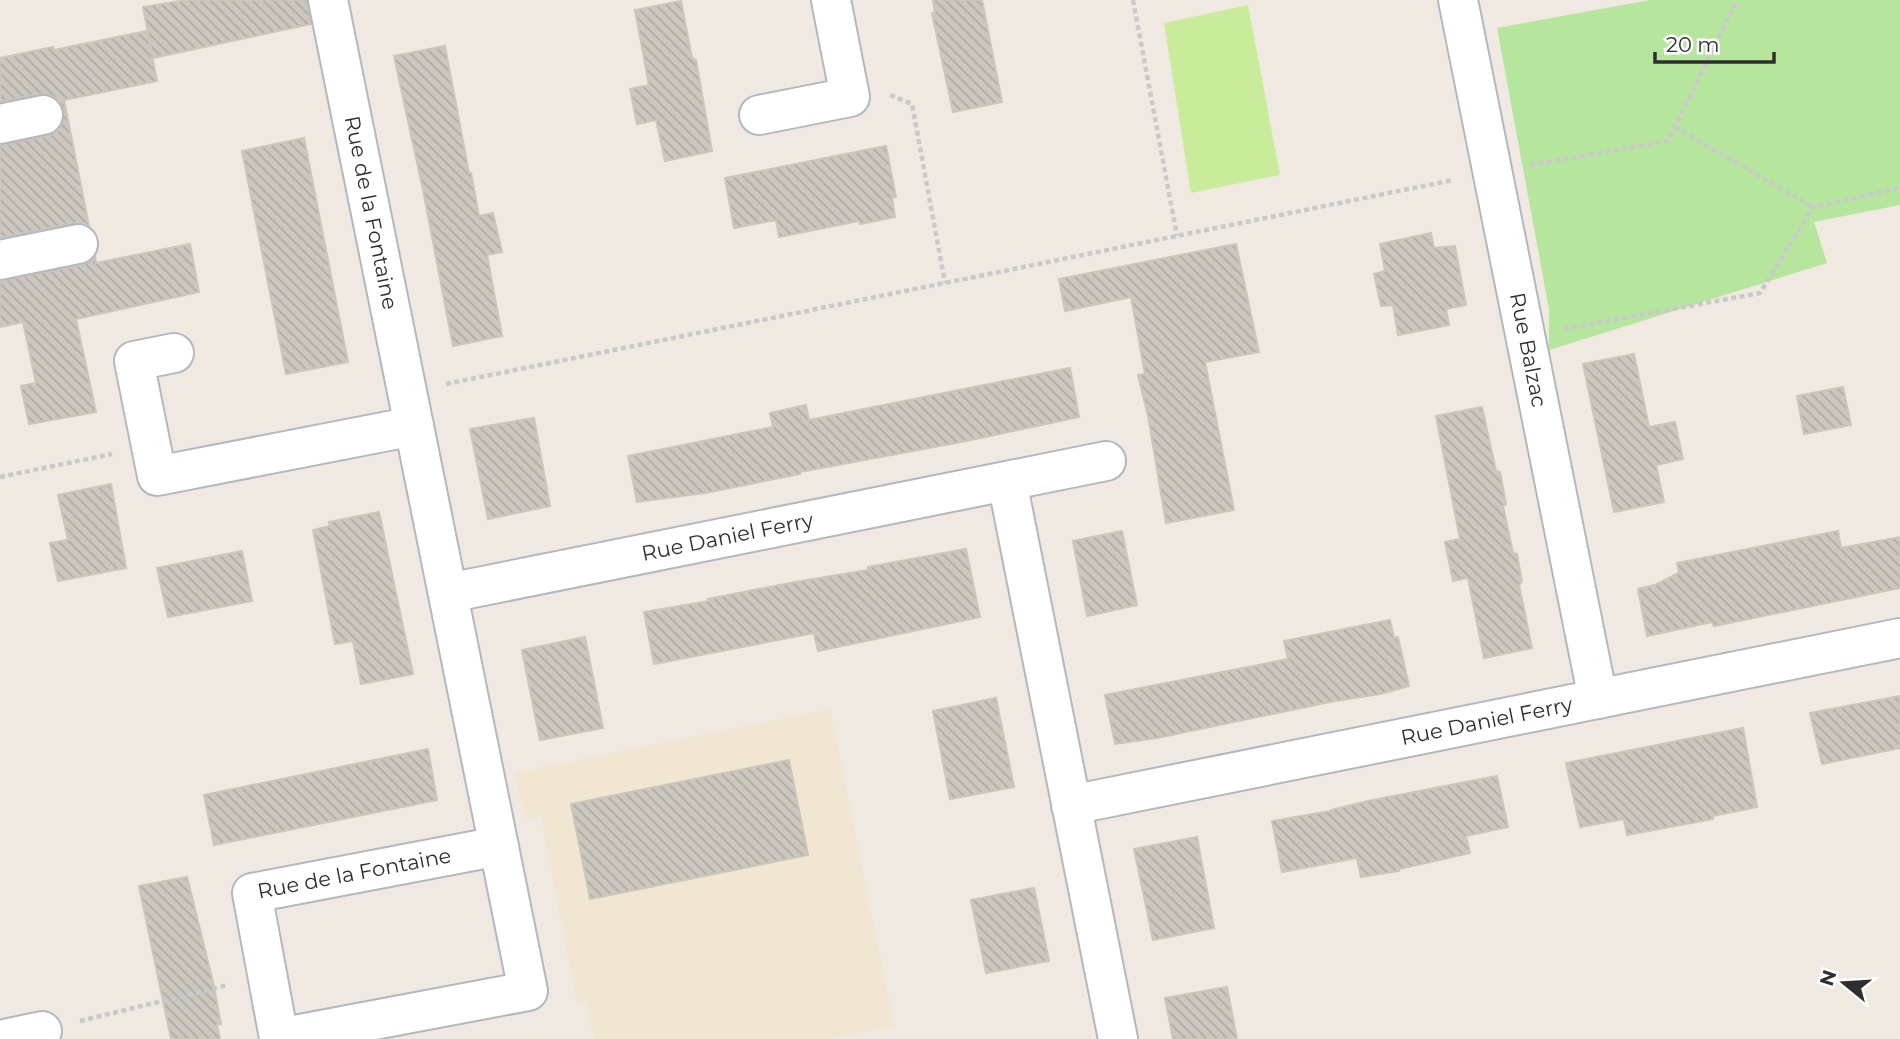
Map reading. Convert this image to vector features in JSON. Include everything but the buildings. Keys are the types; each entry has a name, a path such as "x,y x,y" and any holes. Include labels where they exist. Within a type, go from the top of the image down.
{"street":[{"name":"Rue de la Fontaine","path":"328,0 411,409 499,846 528,991 279,1038 252,893 499,846"},
{"path":"759,115 850,97 831,0"},
{"name":"Rue Balzac","path":"1458,0 1598,699"},
{"path":"0,124 43,115"},
{"path":"0,260 78,244"},
{"path":"174,353 134,361 157,476 411,409"},
{"name":"Rue Daniel Ferry","path":"448,593 1106,461"},
{"path":"1007,481 1118,1039"},
{"name":"Rue Daniel Ferry","path":"1071,805 1900,638"},
{"path":"4,1039 42,1031"}],"path":[{"path":"1133,0 1177,236"},
{"path":"411,409 946,283 1492,172 1668,141 1737,0"},
{"path":"846,76 912,104 946,283"},
{"path":"1675,127 1814,207 1900,188"},
{"path":"1525,336 1760,293 1814,207"},
{"path":"0,477 150,446"},
{"path":"42,1031 267,975"}],"shaded area":[{"path":"830,709 894,1026 831,1039 594,1039 587,1002 577,1003 541,816 525,819 515,773"}],"green space":[{"path":"1650,0 1900,0 1900,205 1814,222 1827,263 1549,350 1549,309 1497,28"},
{"path":"1248,5 1280,175 1191,193 1164,23"}]}
